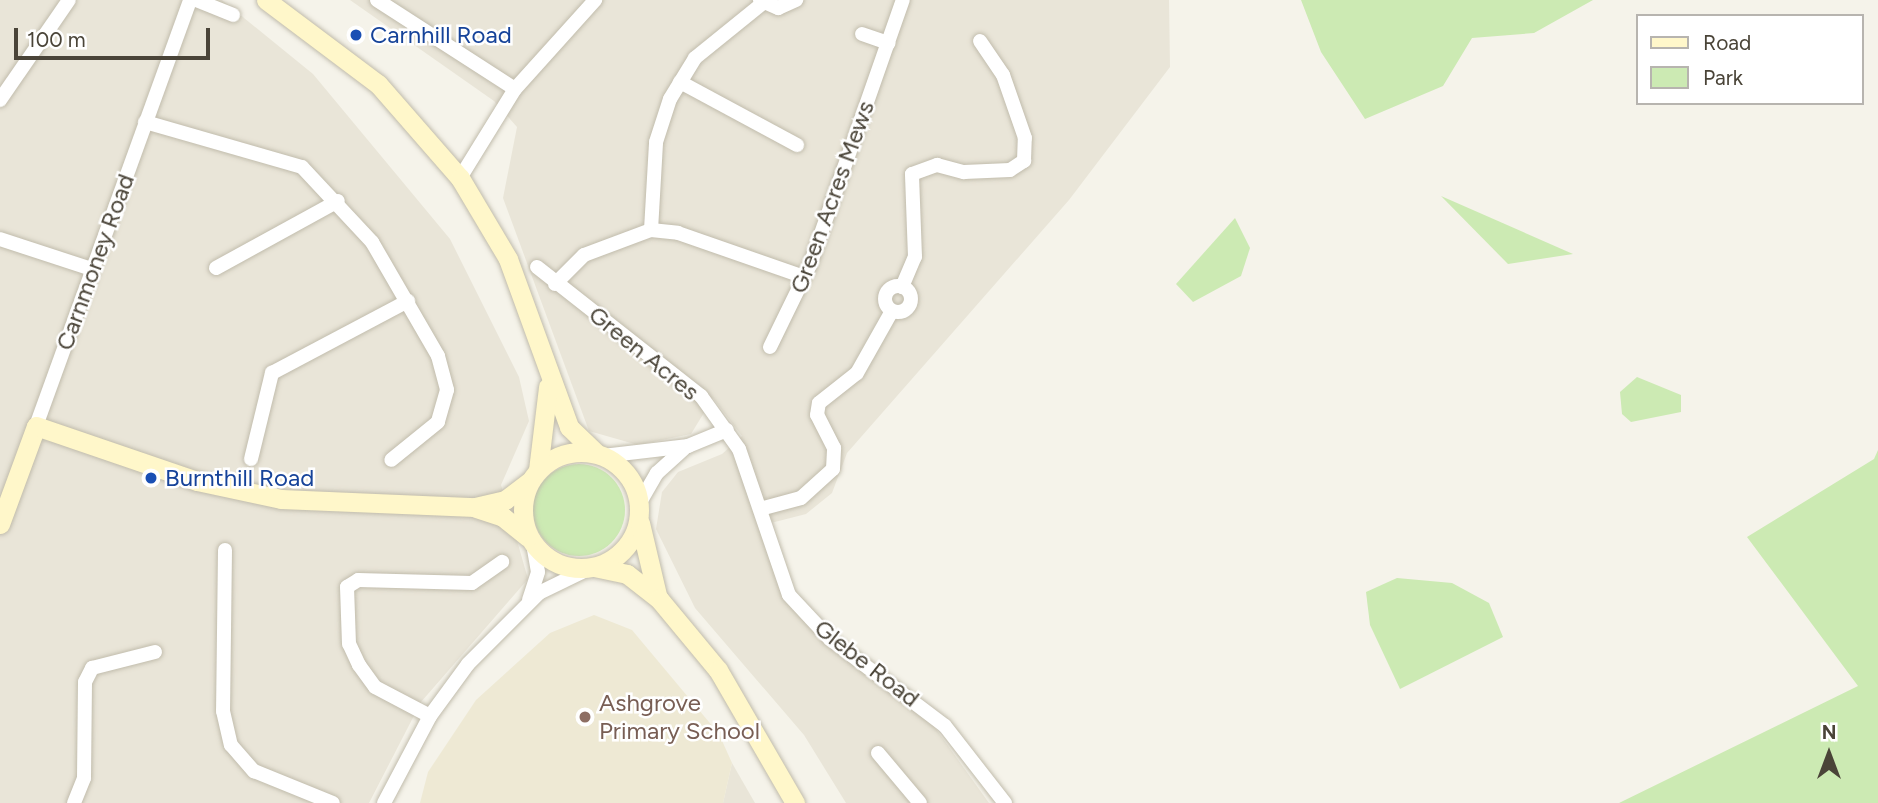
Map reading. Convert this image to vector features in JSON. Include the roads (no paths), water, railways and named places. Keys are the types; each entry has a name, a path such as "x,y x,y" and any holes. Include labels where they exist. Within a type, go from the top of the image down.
{"street":[{"path":"0,100 6,82 69,0"},
{"name":"Carnmoney Road","path":"0,524 190,0"},
{"path":"196,0 233,15"},
{"path":"265,0 379,84 460,178 508,259 569,427 599,454 624,470 639,508 644,560 659,599"},
{"path":"377,0 515,89"},
{"path":"460,178 515,89 595,0"},
{"path":"651,230 656,142 681,82 695,58 762,1 778,8 796,0"},
{"name":"Green Acres Mews","path":"770,348 804,277 903,0"},
{"path":"862,34 888,43"},
{"path":"760,509 801,498 833,469 834,448 817,415 819,403 857,373 892,311 910,304 902,287 915,257 912,174 937,165 964,172 1010,170 1024,161 1025,138 1003,75 980,41"},
{"path":"681,82 797,145"},
{"path":"145,122 290,162 320,180 338,201 408,301 438,356 447,390 438,422 391,460"},
{"path":"216,268 338,201"},
{"path":"555,284 584,255 651,230 678,233 804,277"},
{"path":"0,239 92,269"},
{"name":"Green Acres","path":"537,267 555,284 701,396 727,430"},
{"path":"251,459 272,373 408,301"},
{"path":"384,803 430,716 526,604 538,572 522,511 533,476 547,368"},
{"path":"36,426 250,494 475,508 503,517 565,566 592,567 627,574 659,599 718,670 795,803"},
{"path":"475,508 505,500 564,454 599,454 688,446 727,430"},
{"name":"Glebe Road","path":"727,430 760,509 772,554 804,614 945,726 1005,803"},
{"path":"526,604 621,553 657,472 688,446"},
{"path":"225,550 223,711 231,745 254,771 333,803"},
{"path":"430,716 375,687 359,664 349,644 346,587 358,580 464,583 502,562"},
{"path":"74,803 84,778 85,682 92,668 155,652"},
{"path":"878,753 919,803"}],"place":[{"name":"Carnhill Road","path":"356,35"},
{"name":"Burnthill Road","path":"151,478"},
{"name":"Ashgrove Primary School","path":"585,717"}]}
